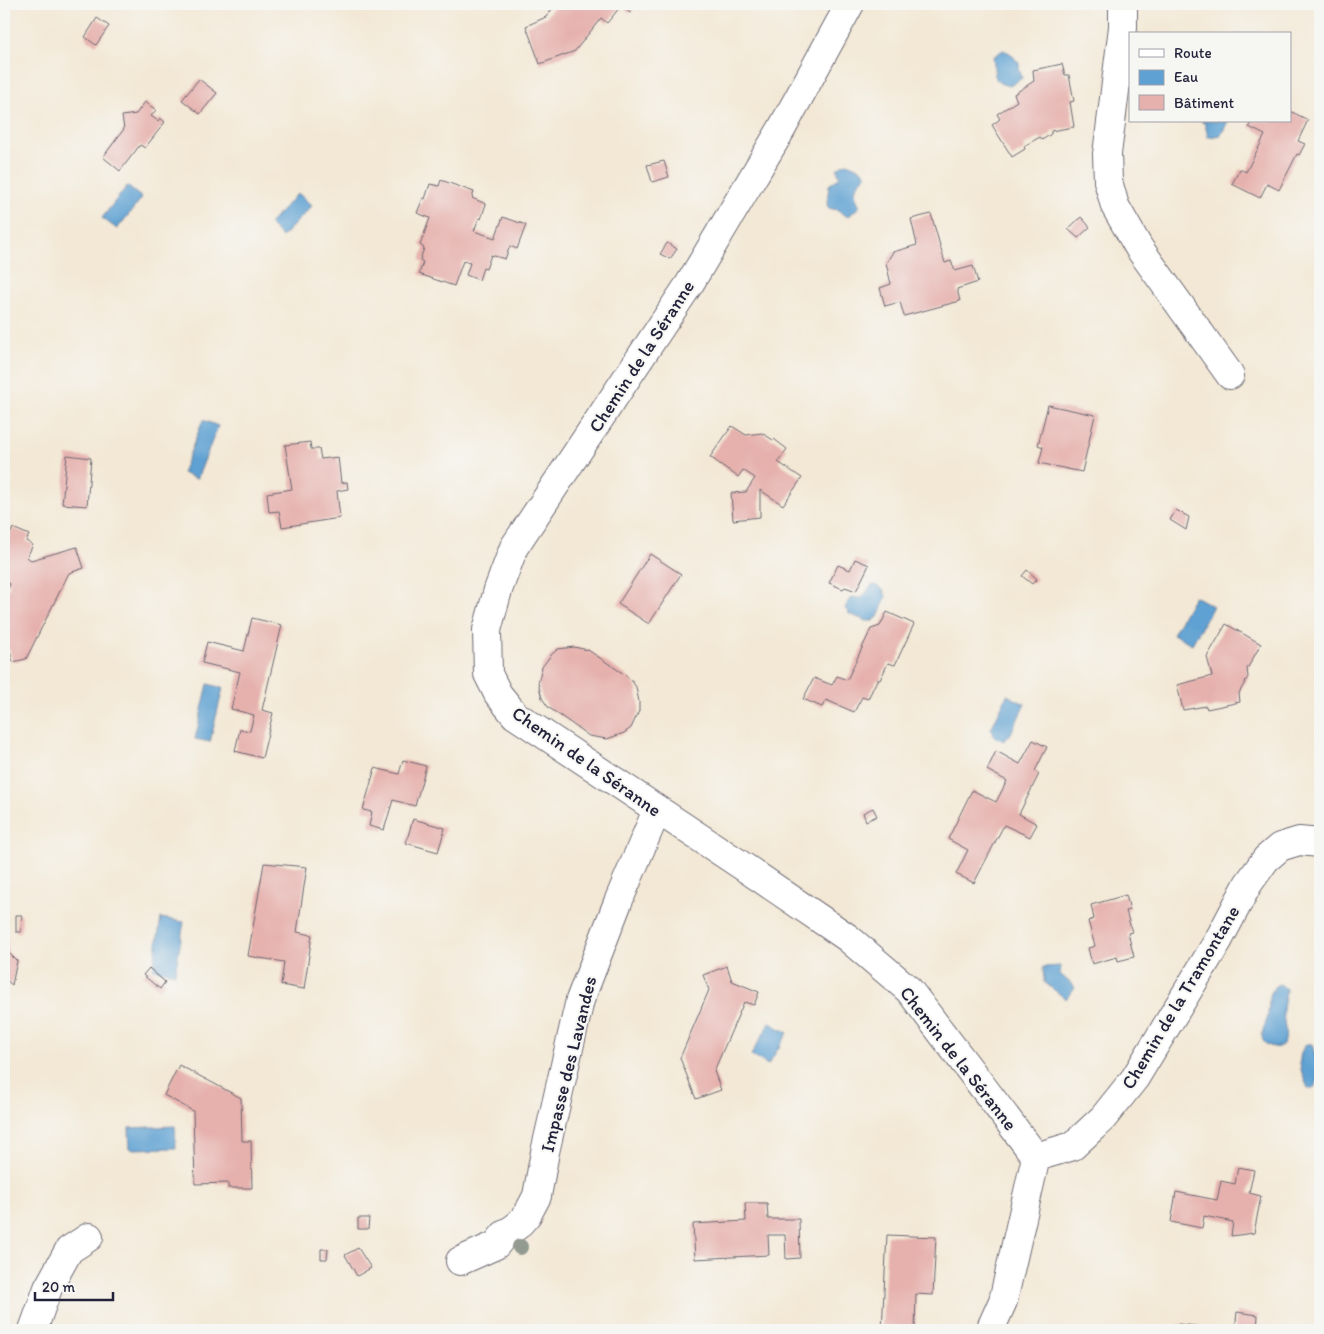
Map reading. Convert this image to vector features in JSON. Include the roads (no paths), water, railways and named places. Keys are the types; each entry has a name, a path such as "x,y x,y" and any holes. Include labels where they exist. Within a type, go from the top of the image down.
{"street":[{"name":"Chemin de la Séranne","path":"850,4 780,130 690,283 514,547 498,590 487,630 488,674 498,694 515,715 848,938 909,990 1036,1157"},
{"path":"1123,4 1123,27 1107,154 1108,181 1115,206 1139,248 1230,375"},
{"name":"Impasse des Lavandes","path":"460,1261 496,1245 504,1235 517,1226 527,1215 537,1196 545,1152 580,1000 618,902 657,810"},
{"name":"Chemin de la Tramontane","path":"1036,1157 1073,1146 1103,1118 1134,1078 1218,941 1248,884 1266,859 1280,847 1299,841 1320,842"},
{"path":"990,1330 1003,1301 1036,1157"},
{"path":"33,1330 48,1288 69,1250 89,1238"}],"water":[{"path":"1003,50 1010,53 1019,63 1022,78 1010,86 999,82 994,72 993,57"},
{"path":"1202,122 1228,122 1221,135 1208,137 1205,124"},
{"path":"847,163 863,170 866,176 857,186 855,193 860,206 848,217 838,210 828,208 827,203 829,185 840,177 837,169"},
{"path":"127,186 142,198 117,229 102,218"},
{"path":"298,193 312,206 282,237 269,224"},
{"path":"203,420 218,426 197,479 182,473"},
{"path":"876,585 884,591 886,597 878,617 873,621 867,621 849,614 845,608 851,597 862,598 871,586"},
{"path":"1194,596 1213,606 1192,644 1173,634"},
{"path":"208,684 223,688 210,742 195,739"},
{"path":"1007,695 1025,704 1009,737 1006,737 1004,741 992,735 994,731 991,729"},
{"path":"161,918 184,922 175,973 153,969"},
{"path":"1060,966 1060,974 1075,987 1066,999 1044,982 1043,967"},
{"path":"1280,984 1286,989 1283,1012 1286,1036 1282,1046 1277,1047 1265,1043 1262,1036 1268,1015 1271,993 1275,986"},
{"path":"770,1023 788,1033 768,1065 751,1055"},
{"path":"1306,1044 1312,1044 1318,1068 1318,1080 1312,1089 1308,1088 1300,1065 1301,1055"},
{"path":"175,1126 176,1148 130,1149 129,1128"}]}
